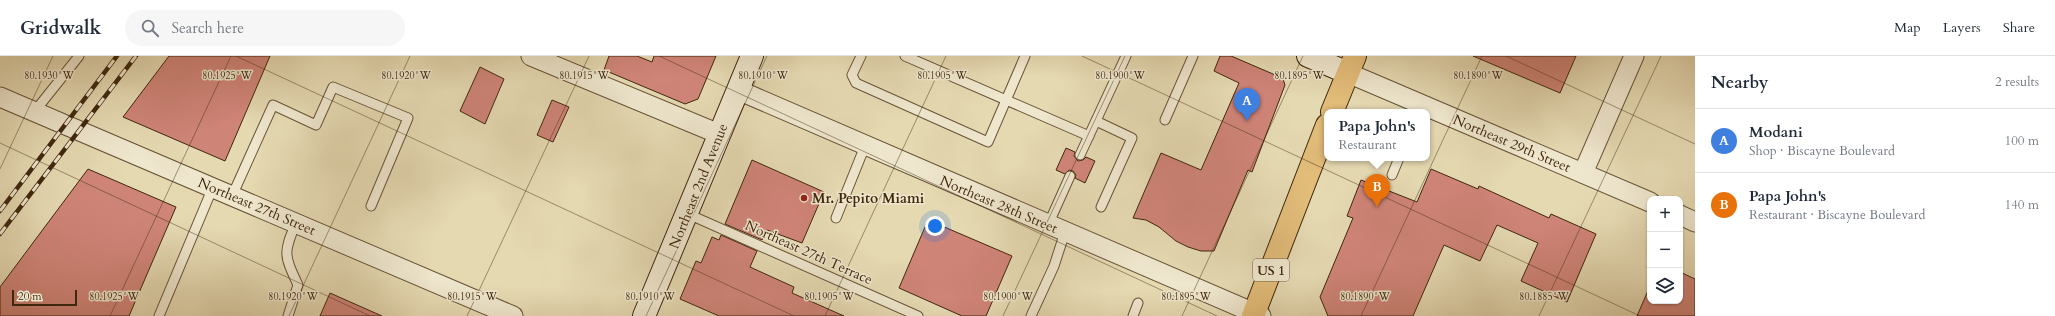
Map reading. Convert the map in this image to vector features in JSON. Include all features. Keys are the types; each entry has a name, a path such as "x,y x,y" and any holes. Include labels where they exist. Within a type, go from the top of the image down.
{"main road":[{"name":"Northeast 2nd Avenue","path":"644,316 688,214 719,134 752,56"},
{"name":"Northeast 29th Street","path":"1308,56 1351,64"},
{"path":"1333,109 1351,64"},
{"name":"US 1","path":"1256,315 1324,133"}],"street":[{"path":"531,56 719,134"},
{"path":"1583,173 1634,56"},
{"name":"Northeast 29th Street","path":"1351,64 1421,108"},
{"name":"Northeast 28th Street","path":"738,90 1256,315"},
{"name":"Northeast 27th Street","path":"0,97 513,316"},
{"name":"Northeast 29th Street","path":"1430,112 1583,173 1647,201"},
{"path":"1683,216 1695,222"}],"lane":[{"path":"35,112 79,56"},
{"path":"861,56 852,75 856,83 988,142 1024,56"},
{"path":"905,56 1089,136"},
{"path":"1080,154 1126,56"},
{"path":"1165,120 1193,56"},
{"path":"232,196 273,105 316,125 333,88 408,118 371,206"},
{"path":"1096,121 1132,138 1101,207"},
{"path":"836,218 865,146"},
{"path":"1392,175 1398,161"},
{"path":"1031,316 1054,266 1056,229 1070,176"},
{"path":"159,316 213,187"},
{"name":"Northeast 27th Terrace","path":"688,214 918,316"},
{"path":"288,316 298,285 289,266 285,248 296,223"},
{"path":"1133,316 1138,303"}],"building":[{"path":"169,56 270,56 225,161 123,117"},
{"path":"609,56 637,56 652,62 654,56 716,56 698,99 685,104 604,70"},
{"path":"1220,56 1231,56 1280,77 1283,79 1285,85 1252,172 1248,170 1214,251 1201,251 1176,241 1159,227 1146,220 1133,218 1161,153 1201,170 1239,83 1214,71"},
{"path":"1473,56 1576,56 1560,93"},
{"path":"480,67 504,79 485,124 460,111"},
{"path":"552,100 569,107 553,142 537,135"},
{"path":"1066,148 1075,152 1074,156 1078,161 1083,160 1086,157 1095,161 1085,183 1075,178 1076,175 1073,171 1069,170 1065,174 1056,170"},
{"path":"752,160 824,192 802,243 767,230 762,240 725,224"},
{"path":"88,169 176,207 129,316 0,316 0,287"},
{"path":"1431,169 1478,189 1479,186 1549,218 1551,214 1596,234 1567,302 1521,281 1538,243 1497,225 1480,261 1444,245 1413,316 1328,316 1320,297 1353,218 1347,216 1361,180 1417,202"},
{"path":"928,220 1012,256 986,316 962,316 899,288"},
{"path":"721,235 757,251 750,267 794,287 792,293 844,316 719,316 680,299 696,261 701,263 712,237 719,240"},
{"path":"1683,273 1695,279 1695,316 1637,316 1647,293 1647,304 1683,304"},
{"path":"330,293 382,316 320,316"}],"railway":[{"path":"0,211 117,56"},
{"path":"0,234 136,56"}],"place":[{"name":"Modani","path":"1247,121"},
{"name":"Mr. Pepito Miami","path":"804,198"},
{"name":"Papa John's","path":"1377,207"}]}
